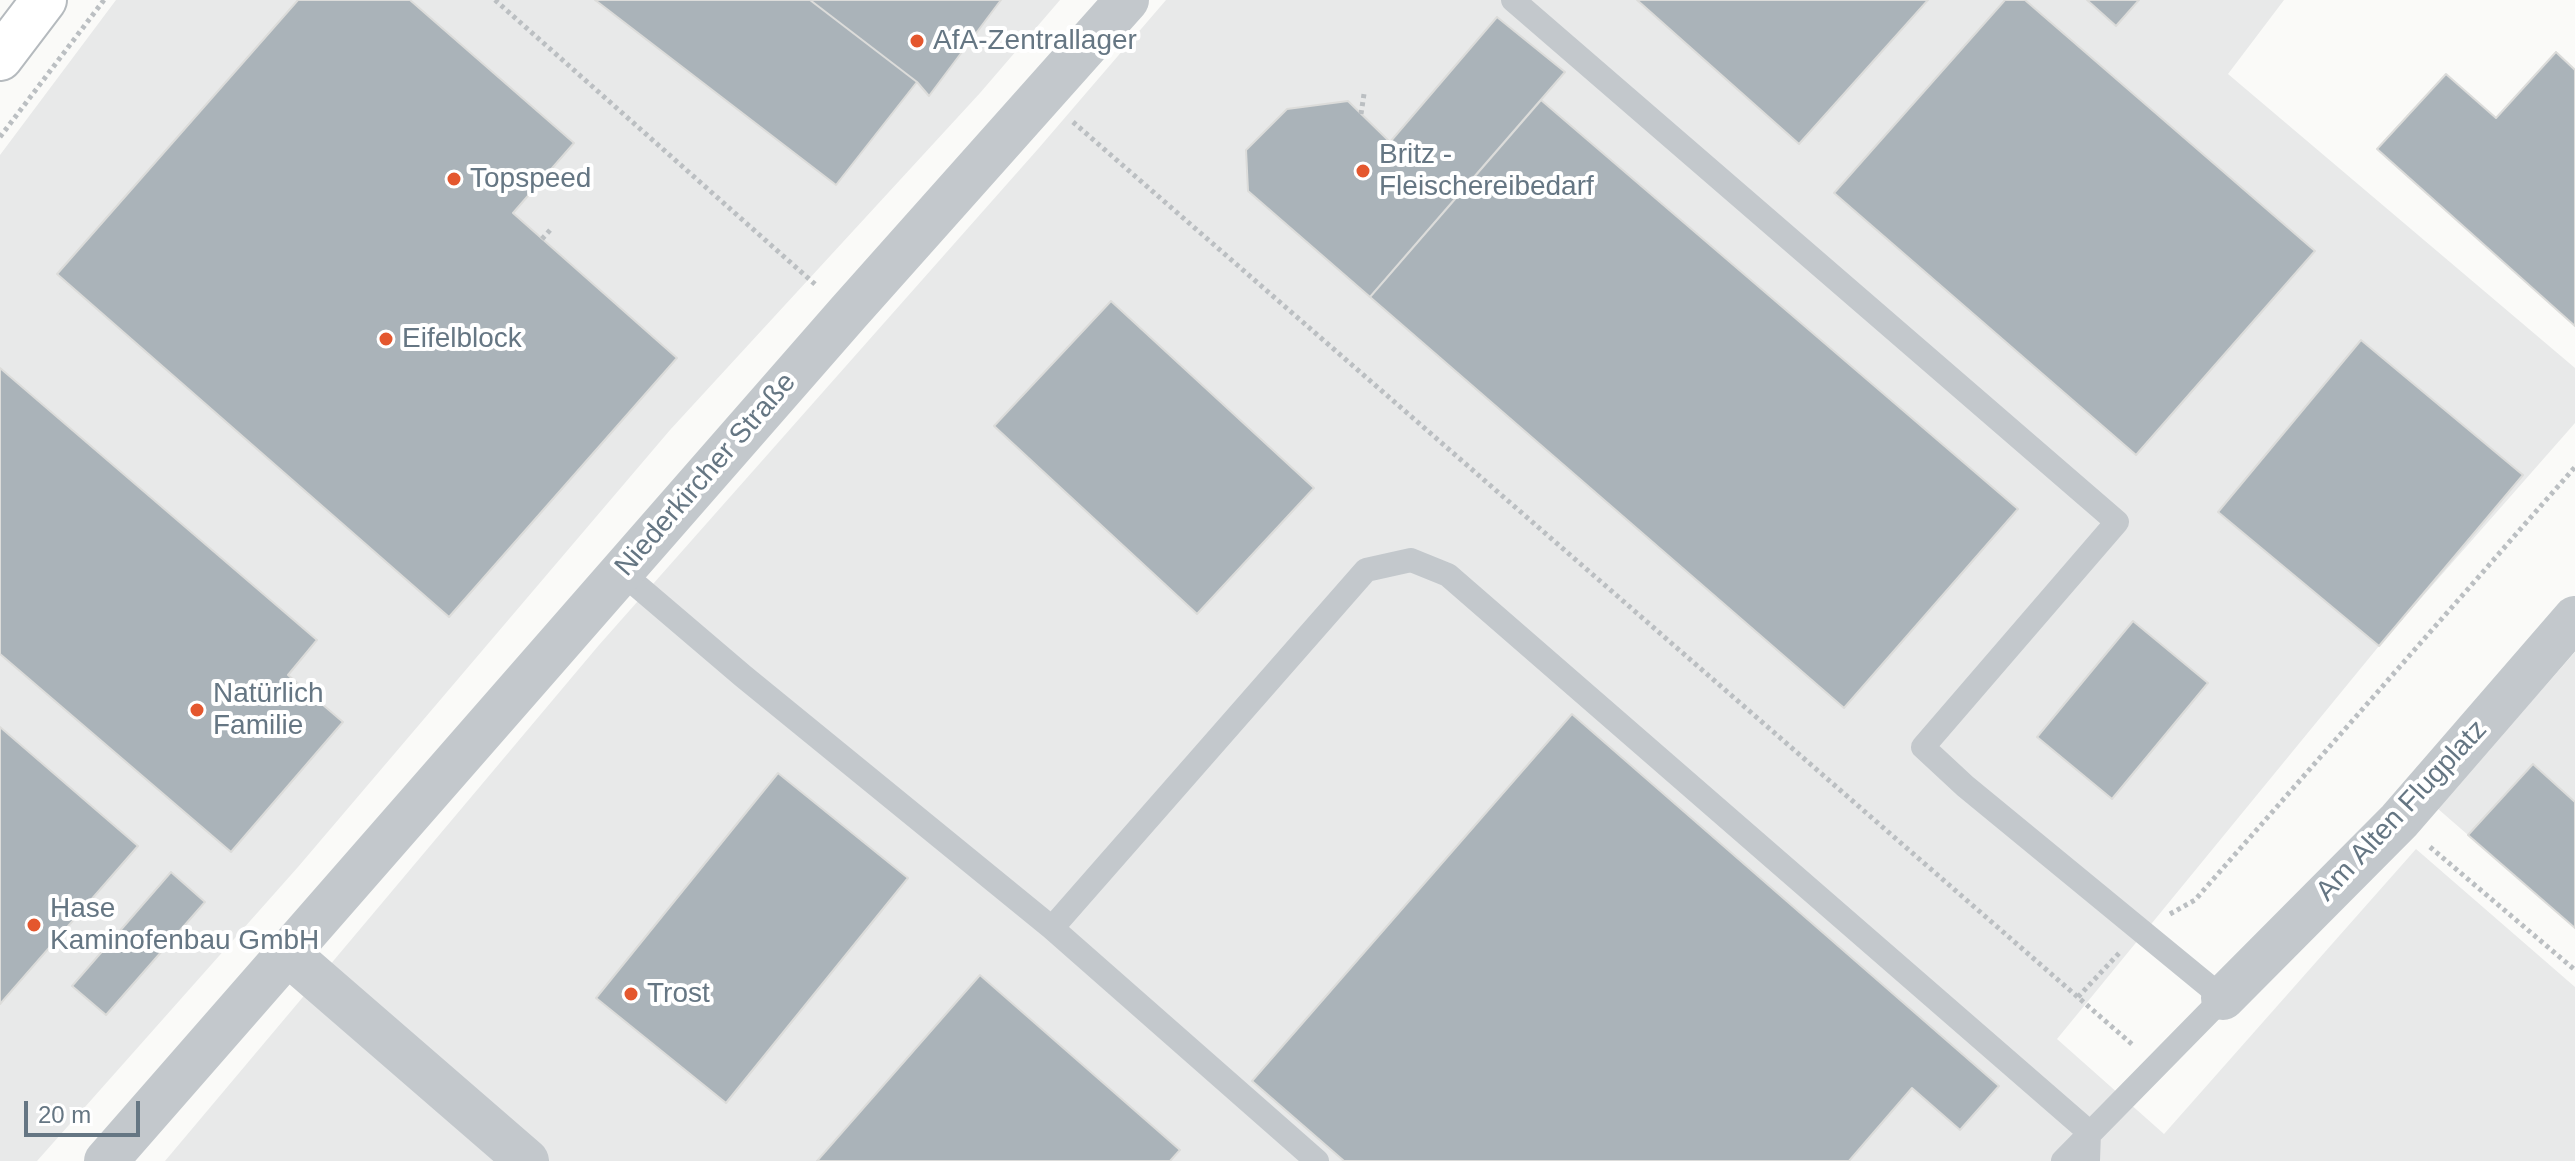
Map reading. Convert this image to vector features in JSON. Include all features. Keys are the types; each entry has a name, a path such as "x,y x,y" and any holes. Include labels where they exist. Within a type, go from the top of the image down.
{"main road":[{"path":"0,58 44,0"}],"street":[{"name":"Niederkircher Straße","path":"106,1161 848,313 1127,0"},
{"name":"Am Alten Flugplatz","path":"2223,998 2399,821 2575,618"},
{"path":"287,953 527,1161"}],"lane":[{"path":"1513,0 2117,522 1923,747 1965,786 2223,998 2063,1161"},
{"path":"1052,928 1366,570 1411,560 1448,575 2089,1132"},
{"path":"621,572 743,676 1052,928 1317,1161"},
{"path":"2088,1161 2089,1132"}],"path":[{"path":"0,137 104,0"},
{"path":"495,0 848,313"},
{"path":"1361,114 1364,94"},
{"path":"1043,96 2155,1065"},
{"path":"542,239 551,229"},
{"path":"2078,997 2141,931 2195,900 2575,467"},
{"path":"2399,821 2575,970"}],"shaded area":[{"path":"116,0 1060,0 980,93 670,430 298,867 37,1161 0,1161 0,155"},
{"path":"1166,0 2284,0 2228,74 2575,368 2575,423 2379,646 2057,1039 2164,1134 2416,849 2575,987 2575,1161 165,1161 599,645"},
{"path":"2575,652 2575,928 2437,808"}],"building":[{"path":"298,0 410,0 574,143 513,213 677,358 449,617 57,274"},
{"path":"595,0 810,0 917,82 836,185"},
{"name":"AfA-Zentrallager","path":"810,0 1001,0 929,96 917,82"},
{"path":"1637,0 1928,0 1799,144"},
{"path":"2005,0 2025,0 2315,251 2136,455 1834,193"},
{"path":"2087,0 2139,0 2116,26"},
{"name":"Britz - Fleischereibedarf","path":"1497,17 1565,72 1370,297 1248,191 1246,150 1287,109 1348,101 1390,142"},
{"path":"2556,52 2575,70 2575,326 2377,149 2446,74 2496,118"},
{"path":"1541,100 2018,509 1844,708 1370,297"},
{"path":"1111,301 1314,488 1197,614 994,426"},
{"path":"2361,340 2523,475 2379,646 2218,512"},
{"path":"0,368 317,640 288,675 343,722 231,852 0,654"},
{"path":"2133,621 2208,683 2112,799 2037,737"},
{"path":"1572,714 1999,1086 1960,1130 1912,1088 1849,1161 1344,1161 1252,1081"},
{"name":"Hase Kaminofenbau GmbH","path":"0,727 138,846 0,1004"},
{"path":"2533,764 2575,802 2575,928 2468,835"},
{"path":"778,773 908,878 726,1103 596,998"},
{"path":"171,872 205,902 106,1015 72,986"},
{"path":"980,975 1180,1150 1170,1161 817,1161"}],"place":[{"name":"AfA-Zentrallager","path":"917,41"},
{"name":"Britz - Fleischereibedarf","path":"1363,171"},
{"name":"Topspeed","path":"454,179"},
{"name":"Eifelblock","path":"386,339"},
{"name":"Natürlich Familie","path":"197,710"},
{"name":"Hase Kaminofenbau GmbH","path":"34,925"},
{"name":"Trost","path":"631,994"}]}
